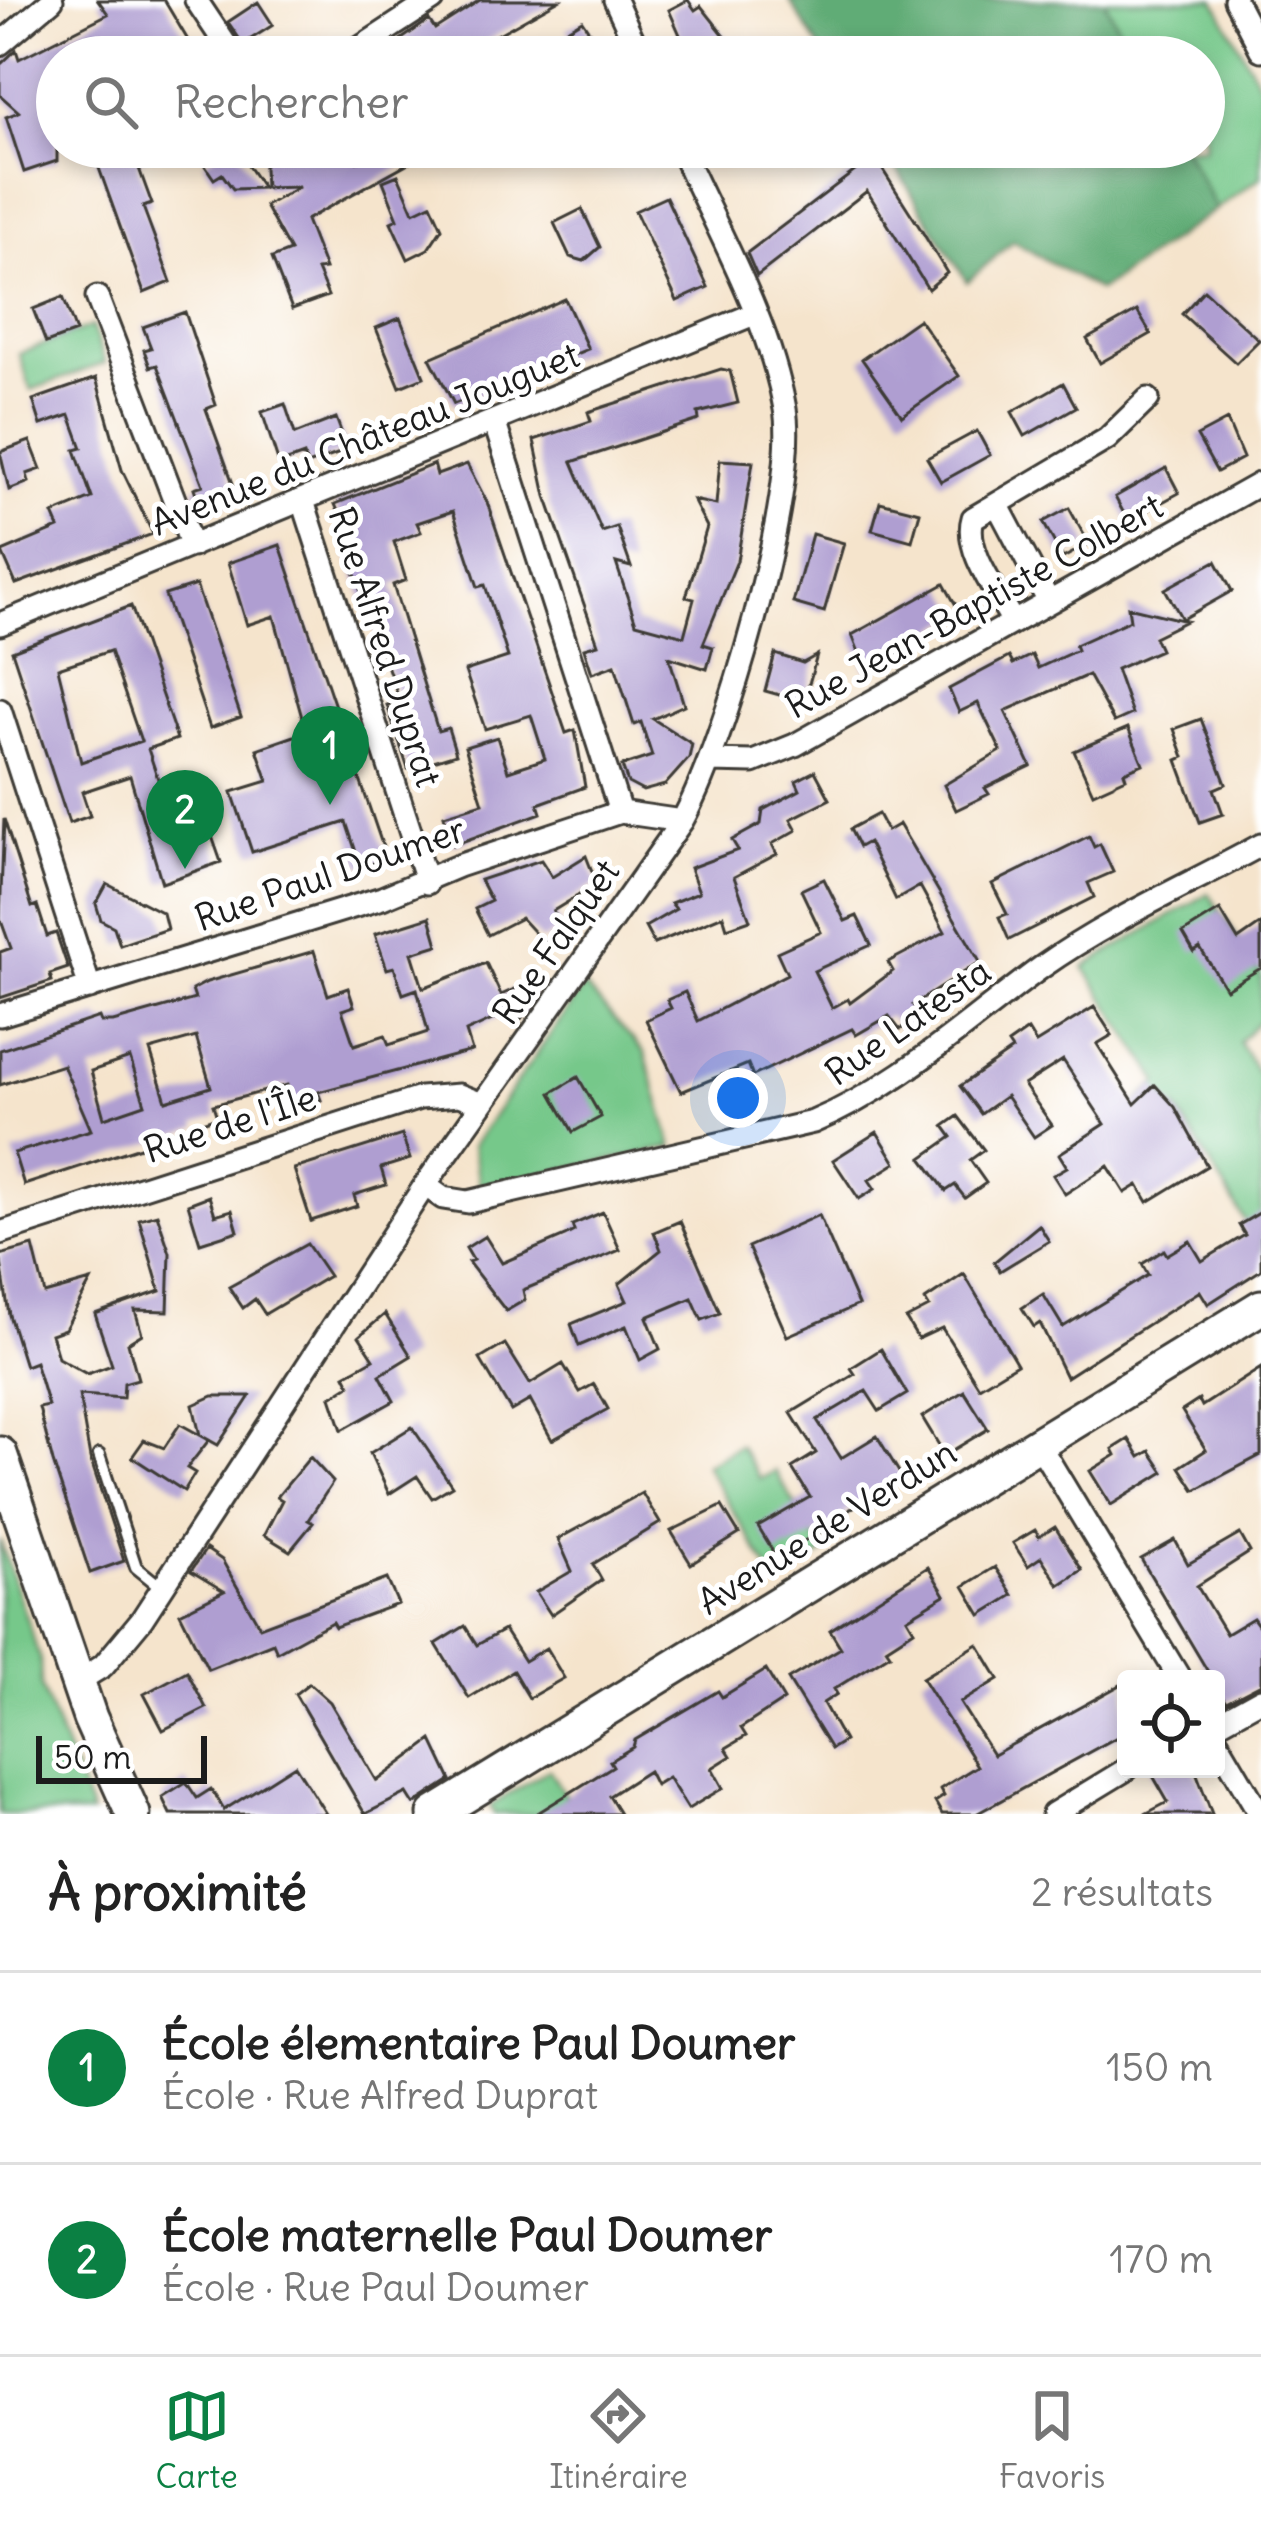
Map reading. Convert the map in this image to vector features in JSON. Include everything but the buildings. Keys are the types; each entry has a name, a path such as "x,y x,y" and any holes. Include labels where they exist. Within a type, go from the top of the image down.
{"street":[{"path":"0,44 52,0"},
{"path":"196,0 220,36"},
{"path":"378,36 433,0"},
{"path":"616,0 631,36"},
{"path":"1235,0 1261,50"},
{"name":"Rue Falquet","path":"77,1682 103,1666 162,1588 425,1185 682,821 712,761 785,490 785,414 754,314 689,168"},
{"path":"97,297 192,546"},
{"name":"Avenue du Château Jouguet","path":"0,624 754,314"},
{"path":"1013,622 969,532 973,518 1107,439 1148,399"},
{"path":"494,422 620,812"},
{"name":"Rue Jean-Baptiste Colbert","path":"712,761 753,763 794,745 1261,483"},
{"name":"Rue Alfred Duprat","path":"303,501 427,883"},
{"path":"997,504 1049,602"},
{"path":"0,710 90,988"},
{"name":"Rue Paul Doumer","path":"0,1016 427,883 458,866 620,812 682,821"},
{"name":"Rue Latesta","path":"425,1185 443,1198 468,1202 813,1122 910,1070 1088,936 1261,845"},
{"name":"Rue de l'Île","path":"0,1233 420,1098 459,1096 482,1104"},
{"name":"Avenue de Verdun","path":"435,1814 1261,1306"},
{"path":"1038,1443 1175,1670"},
{"path":"0,1454 77,1682 133,1814"},
{"path":"1225,1719 1261,1699"},
{"path":"1225,1754 1260,1814"},
{"path":"1053,1814 1117,1775"}],"lane":[{"path":"99,1455 136,1567 162,1588"}],"green space":[{"path":"789,0 1104,0 1123,36 812,36"},
{"path":"1104,0 1215,0 1261,87 1261,177 1216,209 1194,168 1225,168 1225,36 1123,36"},
{"path":"896,168 1194,168 1216,209 1099,291 1013,241 967,282"},
{"path":"92,326 105,363 31,390 19,354"},
{"path":"1209,893 1261,974 1261,1019 1239,1042 1261,1079 1261,1248 1176,1107 1161,1122 1139,1100 1159,1082 1084,967"},
{"path":"584,986 645,1053 673,1147 480,1187 472,1146"},
{"path":"739,1445 760,1479 775,1471 824,1553 776,1582 705,1465"},
{"path":"0,1540 40,1659 41,1687 92,1814 0,1814"},
{"path":"549,1769 576,1814 494,1814 490,1806"}],"place":[{"name":"École élementaire Paul Doumer","path":"330,805"},
{"name":"École maternelle Paul Doumer","path":"185,869"}]}
